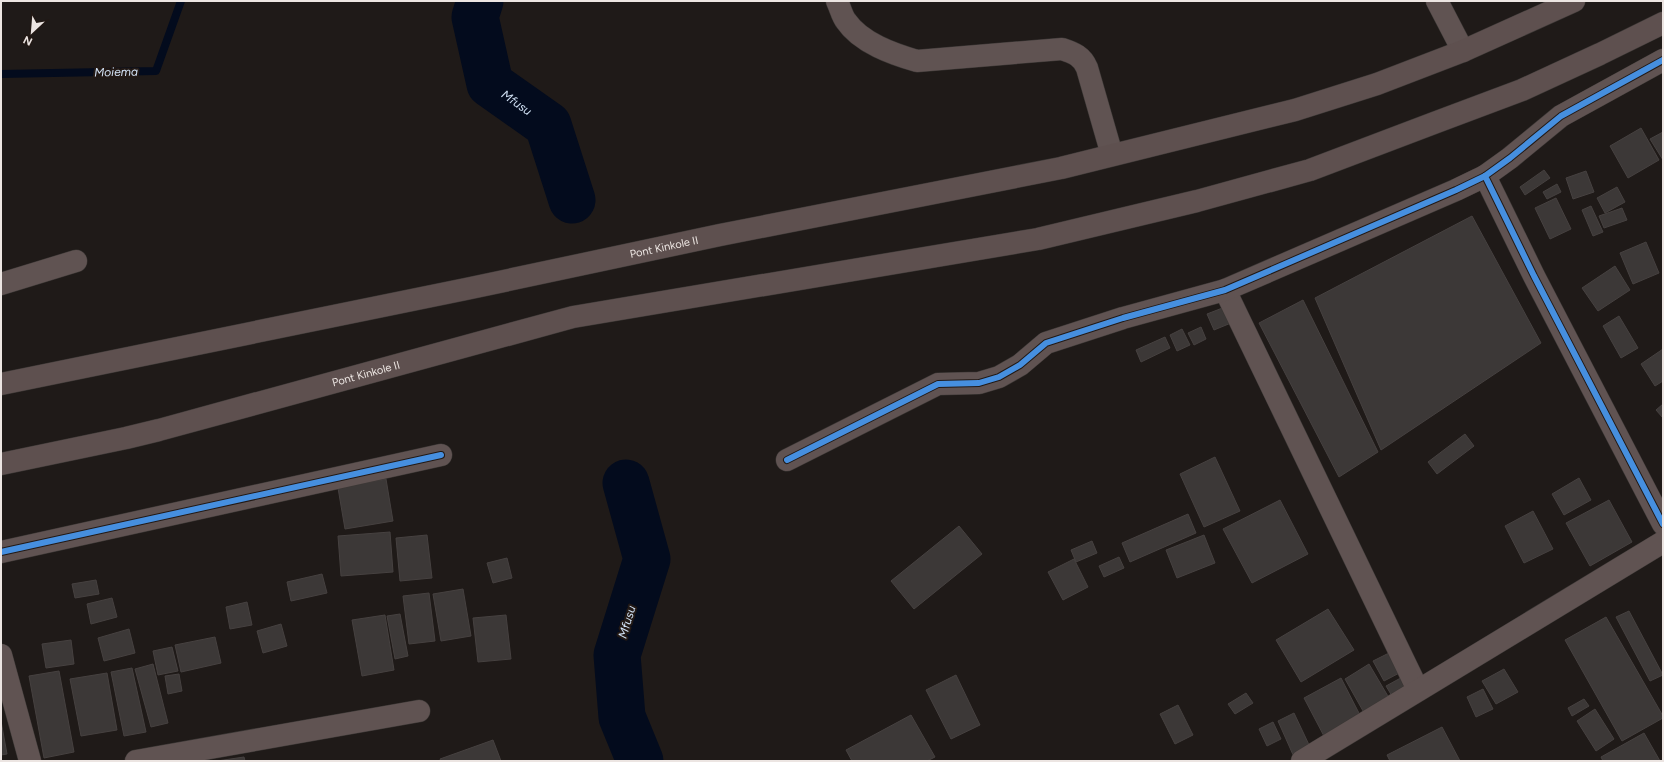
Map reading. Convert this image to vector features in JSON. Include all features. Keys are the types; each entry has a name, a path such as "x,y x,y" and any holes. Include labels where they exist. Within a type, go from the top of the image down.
{"highway":[{"name":"Pont Kinkole II","path":"1,384 466,289 720,235 1061,168 1296,110 1377,84 1463,51 1574,1"},
{"name":"Pont Kinkole II","path":"1,464 159,430 573,318 1038,239 1197,201 1310,170 1522,90 1662,25"}],"street":[{"path":"837,1 846,21 860,35 875,45 896,55 917,61 1062,49 1076,54 1084,61 1112,155"},
{"path":"1436,1 1463,51"},
{"path":"787,460 938,384 979,383 999,377 1020,365 1046,343 1123,318 1225,290 1456,190 1484,176 1510,158 1561,116 1663,60"},
{"path":"1484,176 1534,276 1663,524"},
{"path":"1,284 76,261"},
{"path":"1225,290 1418,690"},
{"path":"1,552 441,455"},
{"path":"1302,761 1663,542"},
{"path":"1,655 30,761"},
{"path":"136,761 419,711"}],"building":[{"path":"1641,128 1659,160 1628,178 1610,146"},
{"path":"1663,132 1663,160 1650,139"},
{"path":"1544,170 1550,178 1525,195 1520,187"},
{"path":"1586,171 1594,192 1573,199 1566,178"},
{"path":"1557,184 1561,192 1547,199 1543,192"},
{"path":"1617,187 1625,202 1605,213 1597,198"},
{"path":"1556,198 1571,229 1550,239 1535,208"},
{"path":"1591,206 1603,232 1593,236 1582,210"},
{"path":"1622,208 1627,220 1604,228 1599,216"},
{"path":"1472,216 1541,343 1381,450 1315,298"},
{"path":"1646,242 1659,273 1633,284 1620,253"},
{"path":"1615,266 1630,290 1598,311 1582,288"},
{"path":"1303,300 1378,452 1339,477 1259,323"},
{"path":"1225,307 1231,323 1214,330 1207,314"},
{"path":"1619,316 1638,348 1621,358 1603,326"},
{"path":"1201,327 1206,339 1194,345 1188,333"},
{"path":"1182,329 1190,345 1177,351 1170,335"},
{"path":"1165,337 1170,348 1141,362 1136,350"},
{"path":"1663,349 1663,381 1655,386 1641,364"},
{"path":"1663,404 1663,418 1656,410"},
{"path":"1465,434 1474,446 1437,474 1428,462"},
{"path":"1215,457 1240,511 1204,527 1180,474"},
{"path":"1579,478 1591,500 1564,515 1552,494"},
{"path":"386,479 393,521 345,529 338,488"},
{"path":"1280,500 1308,554 1252,583 1223,529"},
{"path":"1609,500 1632,542 1590,566 1566,523"},
{"path":"1533,511 1553,549 1524,563 1505,526"},
{"path":"1188,514 1196,533 1130,562 1122,543"},
{"path":"959,526 982,554 914,609 891,581"},
{"path":"390,532 393,572 341,576 338,536"},
{"path":"427,535 432,578 400,581 396,538"},
{"path":"1204,535 1215,563 1177,578 1166,550"},
{"path":"1092,541 1097,553 1076,562 1071,550"},
{"path":"1119,557 1124,568 1104,577 1099,566"},
{"path":"507,558 512,578 493,583 487,563"},
{"path":"1074,559 1088,587 1063,600 1048,572"},
{"path":"322,574 327,593 291,601 287,582"},
{"path":"96,580 99,594 75,598 72,584"},
{"path":"463,589 471,636 441,641 433,594"},
{"path":"429,593 435,641 409,644 403,596"},
{"path":"112,598 117,617 91,624 87,604"},
{"path":"247,602 252,625 230,629 226,607"},
{"path":"1328,609 1354,650 1301,682 1276,640"},
{"path":"1629,611 1663,675 1650,681 1616,617"},
{"path":"400,614 408,656 395,659 387,616"},
{"path":"385,615 394,670 362,676 352,620"},
{"path":"506,615 511,659 478,662 473,618"},
{"path":"1606,617 1663,716 1663,718 1622,741 1565,640"},
{"path":"281,624 287,646 263,653 257,631"},
{"path":"129,629 135,653 104,661 98,638"},
{"path":"215,637 221,663 181,672 175,645"},
{"path":"71,640 74,664 46,668 42,644"},
{"path":"172,647 178,671 158,675 153,651"},
{"path":"1397,649 1407,669 1384,681 1373,661"},
{"path":"153,664 168,723 151,727 135,669"},
{"path":"1369,664 1392,703 1367,718 1345,679"},
{"path":"132,668 146,732 124,736 111,672"},
{"path":"1504,669 1518,692 1496,704 1482,681"},
{"path":"59,671 74,752 44,758 29,676"},
{"path":"107,673 117,730 81,736 70,679"},
{"path":"179,674 182,691 168,694 165,676"},
{"path":"1408,674 1417,689 1395,701 1386,686"},
{"path":"956,675 980,725 951,739 926,690"},
{"path":"1341,678 1362,719 1325,738 1304,698"},
{"path":"1483,689 1493,709 1476,717 1467,697"},
{"path":"1246,693 1253,703 1235,714 1228,704"},
{"path":"1584,699 1589,706 1572,716 1568,708"},
{"path":"1178,705 1193,735 1175,744 1160,714"},
{"path":"1595,709 1614,739 1596,751 1577,721"},
{"path":"1294,713 1311,749 1294,757 1278,721"},
{"path":"911,715 935,757 927,761 852,761 846,750"},
{"path":"1,721 7,754 1,755"},
{"path":"1273,722 1281,739 1267,746 1259,729"},
{"path":"1442,727 1460,761 1390,761 1387,755"},
{"path":"1644,733 1660,761 1603,761 1601,757"},
{"path":"493,740 501,761 441,761 440,759"},
{"path":"244,757 245,761 217,761"}],"waterway":[{"name":"Moiema","path":"1,74 156,71 181,1"},
{"name":"Mfusu","path":"480,1 475,17 490,84 548,125 572,200"},
{"name":"Mfusu","path":"626,483 647,559 617,655 622,717 640,761"}],"cycle path":[{"path":"1663,60 1561,116 1510,158 1485,176 1534,276 1663,524"},
{"path":"787,460 938,384 979,383 999,377 1020,365 1046,343 1123,318 1225,290 1485,176"},
{"path":"1,552 441,455"}]}
